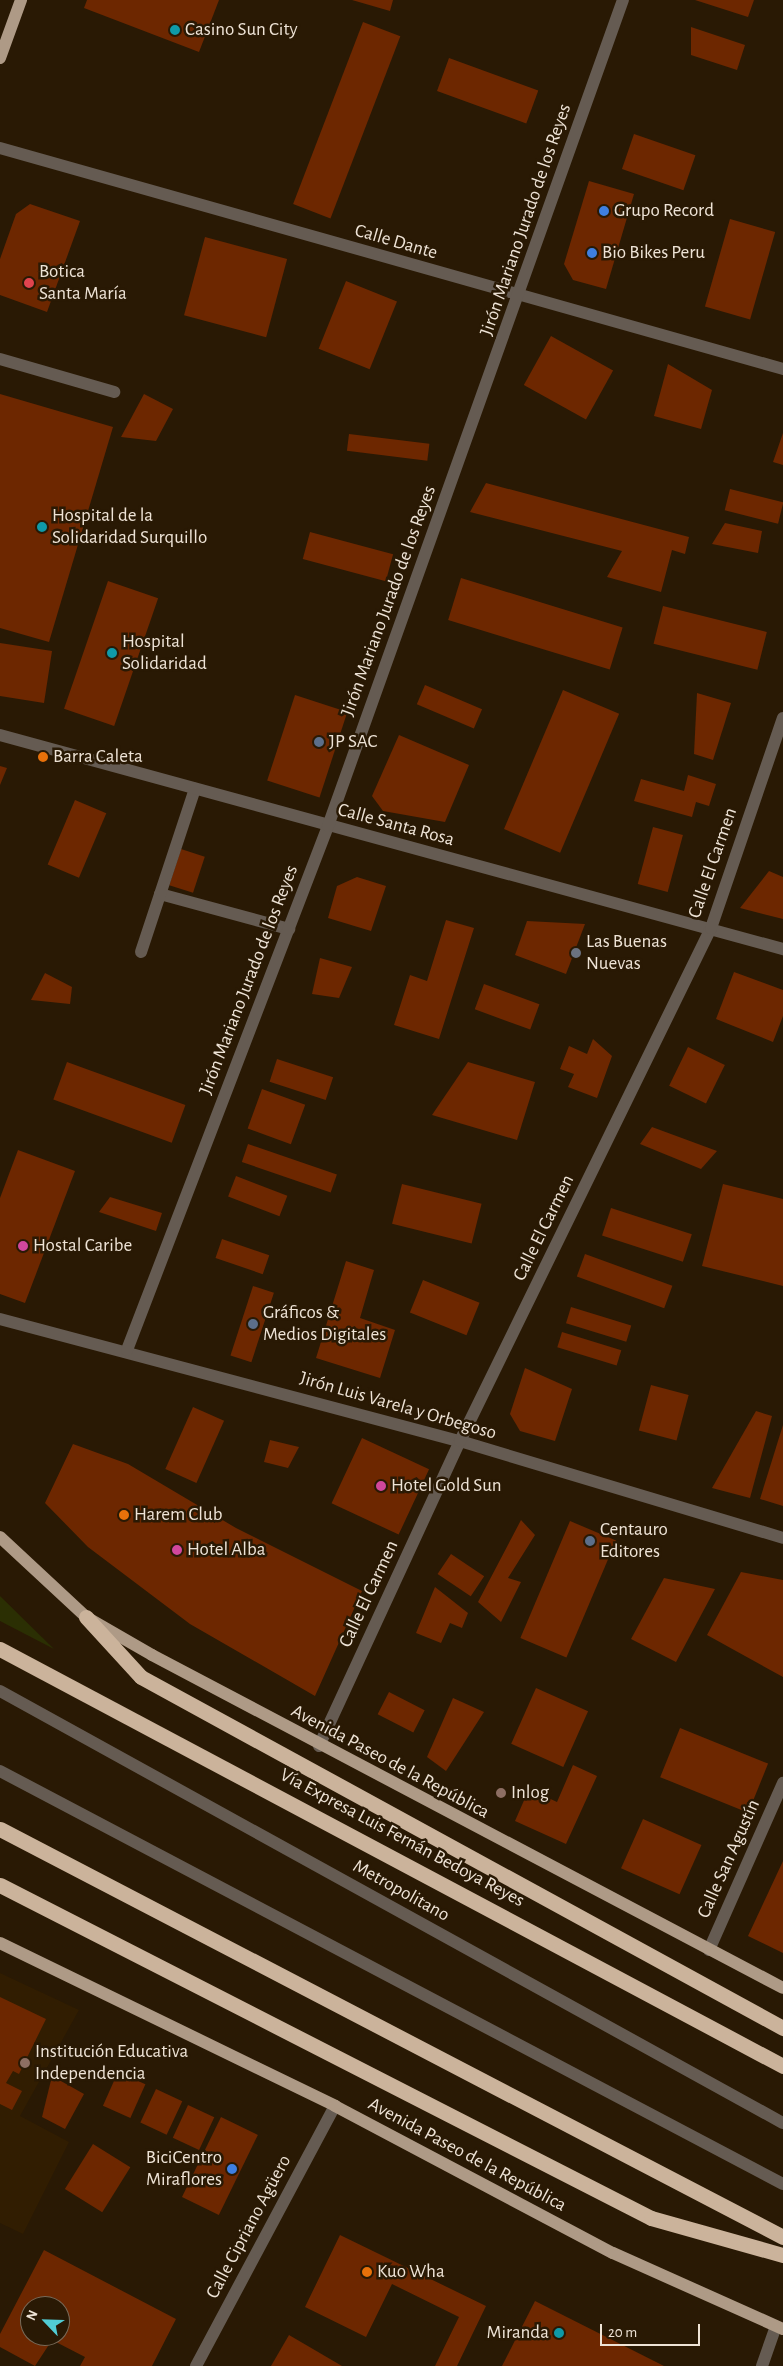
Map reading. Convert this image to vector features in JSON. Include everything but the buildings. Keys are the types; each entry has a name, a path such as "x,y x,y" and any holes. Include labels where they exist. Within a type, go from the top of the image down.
{"highway":[{"path":"86,1617 141,1677 783,2028"},
{"name":"Vía Expresa Luis Fernán Bedoya Reyes","path":"0,1649 783,2066"},
{"path":"0,1829 783,2237"},
{"path":"0,1885 650,2218 783,2255"}],"main road":[{"path":"0,58 21,0"},
{"name":"Avenida Paseo de la República","path":"0,1537 86,1617 319,1746 783,1988"},
{"name":"Avenida Paseo de la República","path":"0,1943 335,2106 613,2253 780,2328"}],"street":[{"name":"Jirón Mariano Jurado de los Reyes","path":"128,1350 328,826 520,296 623,0"},
{"name":"Calle Dante","path":"0,148 783,369"},
{"path":"0,359 114,392"},
{"name":"Calle El Carmen","path":"319,1746 460,1442 711,928 783,718"},
{"name":"Calle Santa Rosa","path":"0,735 328,826 783,948"},
{"path":"141,952 195,789"},
{"path":"160,894 289,929"},
{"name":"Jirón Luis Varela y Orbegoso","path":"0,1319 128,1350 460,1442 783,1538"},
{"name":"Metropolitano","path":"0,1691 783,2123"},
{"path":"0,1771 783,2184"},
{"name":"Calle San Agustín","path":"709,1950 783,1782"},
{"name":"Calle Cipriano Agüero","path":"196,2366 335,2106"},
{"path":"762,2366 780,2328"}],"shaded area":[{"name":"Institución Educativa Independencia","path":"0,1973 79,2010 20,2116 69,2142 23,2234 0,2223"}],"green space":[{"path":"0,1596 54,1649 0,1621"}],"place":[{"name":"Casino Sun City","path":"175,30"},
{"name":"Grupo Record","path":"604,211"},
{"name":"Bio Bikes Peru","path":"592,253"},
{"name":"Botica Santa María","path":"29,283"},
{"name":"Hospital de la Solidaridad Surquillo","path":"42,527"},
{"name":"Hospital Solidaridad","path":"112,653"},
{"name":"JP SAC","path":"319,742"},
{"name":"Barra Caleta","path":"43,757"},
{"name":"Las Buenas Nuevas","path":"576,953"},
{"name":"Hostal Caribe","path":"23,1246"},
{"name":"Gráficos & Medios Digitales","path":"253,1324"},
{"name":"Hotel Gold Sun","path":"381,1486"},
{"name":"Harem Club","path":"124,1515"},
{"name":"Centauro Editores","path":"590,1541"},
{"name":"Hotel Alba","path":"177,1550"},
{"name":"Inlog","path":"501,1793"},
{"name":"Institución Educativa Independencia","path":"25,2063"},
{"name":"BiciCentro Miraflores","path":"232,2169"},
{"name":"Kuo Wha","path":"367,2272"},
{"name":"Miranda","path":"559,2333"}]}
